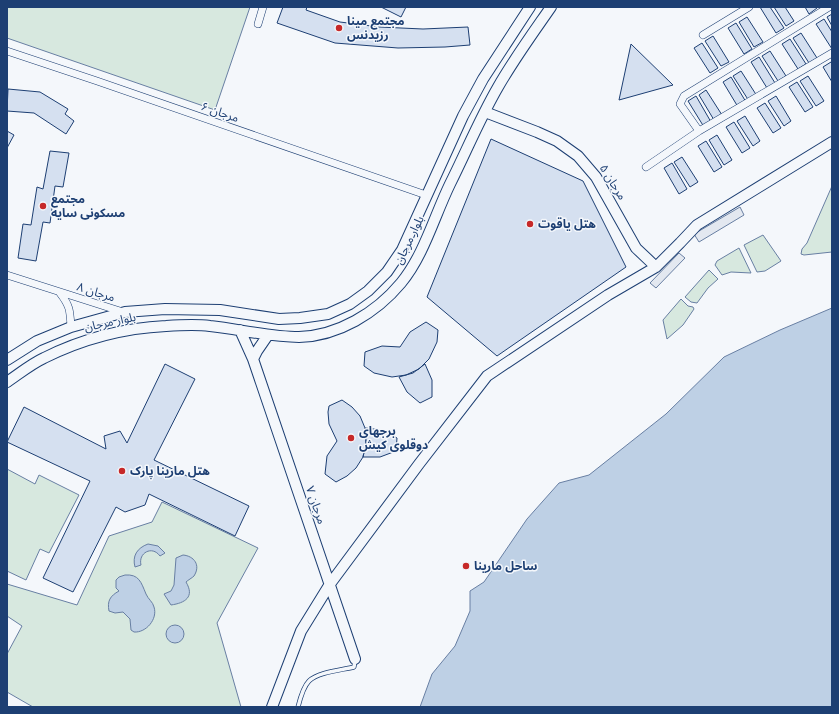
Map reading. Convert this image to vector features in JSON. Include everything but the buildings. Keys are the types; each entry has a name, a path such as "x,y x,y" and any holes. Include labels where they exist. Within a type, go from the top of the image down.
{"main road":[{"name":"بلوار مرجان","path":"7,360 37,341 71,327 125,312 165,309 220,310 279,319 328,314 350,304 368,291 387,272 402,250 462,116 483,79 530,7"},
{"name":"بلوار مرجان","path":"7,382 44,358 80,342 124,330 165,326 201,326 240,330 268,335 300,337 331,331 360,319 379,305 401,283 418,257 442,202 485,112 515,59 551,7"},
{"name":"مرجان ۵","path":"485,112 557,141 578,156 596,176 636,248 656,267"},
{"path":"272,707 301,631 330,584 419,464 487,376 608,295 656,267 697,224 832,142"},
{"path":"426,195 442,202"},
{"name":"مرجان ۷","path":"240,330 253,359 355,659"},
{"path":"253,359 268,335"}],"street":[{"path":"258,24 263,7"},
{"path":"702,35 748,7"},
{"path":"699,131 680,104 684,96 829,7"},
{"name":"مرجان ۶","path":"7,51 426,195"},
{"path":"646,167 699,131 832,53"},
{"name":"مرجان ۸","path":"7,275 60,293 125,312"},
{"name":"مرجان ۸","path":"60,293 68,304 71,327"}],"lane":[{"path":"298,707 302,693 309,681 317,675 354,667 355,659"}],"shaded area":[{"path":"7,7 250,7 215,110 7,38"},
{"path":"832,186 832,252 801,254 802,249 807,243"},
{"path":"740,207 744,215 699,242 694,234"},
{"path":"763,235 781,261 765,271 757,272 744,245"},
{"path":"739,248 751,273 731,272 722,275 715,265 717,261"},
{"path":"679,253 685,258 656,288 650,283"},
{"path":"709,270 718,279 708,288 697,303 691,302 685,297"},
{"path":"681,299 688,306 693,307 694,309 683,325 667,339 663,320"},
{"path":"7,469 35,484 39,475 79,495 49,553 40,549 26,580 7,571"},
{"path":"162,502 258,548 217,623 241,707 33,707 7,692 7,654 22,626 7,616 7,584 77,605 109,536 152,522"}],"water":[{"path":"832,308 832,707 420,707 432,674 455,646 470,611 470,591 484,582 527,519 559,483 589,475 666,414 724,357 780,330"},
{"path":"148,544 158,546 165,553 160,556 153,551 146,552 142,557 141,565 135,567 134,559 136,553"},
{"path":"183,555 193,559 197,568 194,576 186,582 189,587 189,595 187,598 181,603 171,605 164,594 171,591 174,585 176,558"},
{"path":"125,575 136,577 139,580 154,607 155,612 153,620 147,628 138,632 131,630 130,619 123,612 115,613 109,611 108,604 110,599 119,591 116,588 116,580"},
{"path":"175,625 181,628 184,634 181,640 175,643 169,640 166,634 169,628"}],"place":[{"name":"مجتمع مینا رزیدنس","path":"339,28"},
{"name":"مجتمع مسکونی سایه","path":"43,206"},
{"name":"هتل یاقوت","path":"530,224"},
{"name":"برجهای دوقلوی کیش","path":"351,438"},
{"name":"هتل مارینا پارک","path":"122,471"},
{"name":"ساحل مارینا","path":"466,566"}]}
